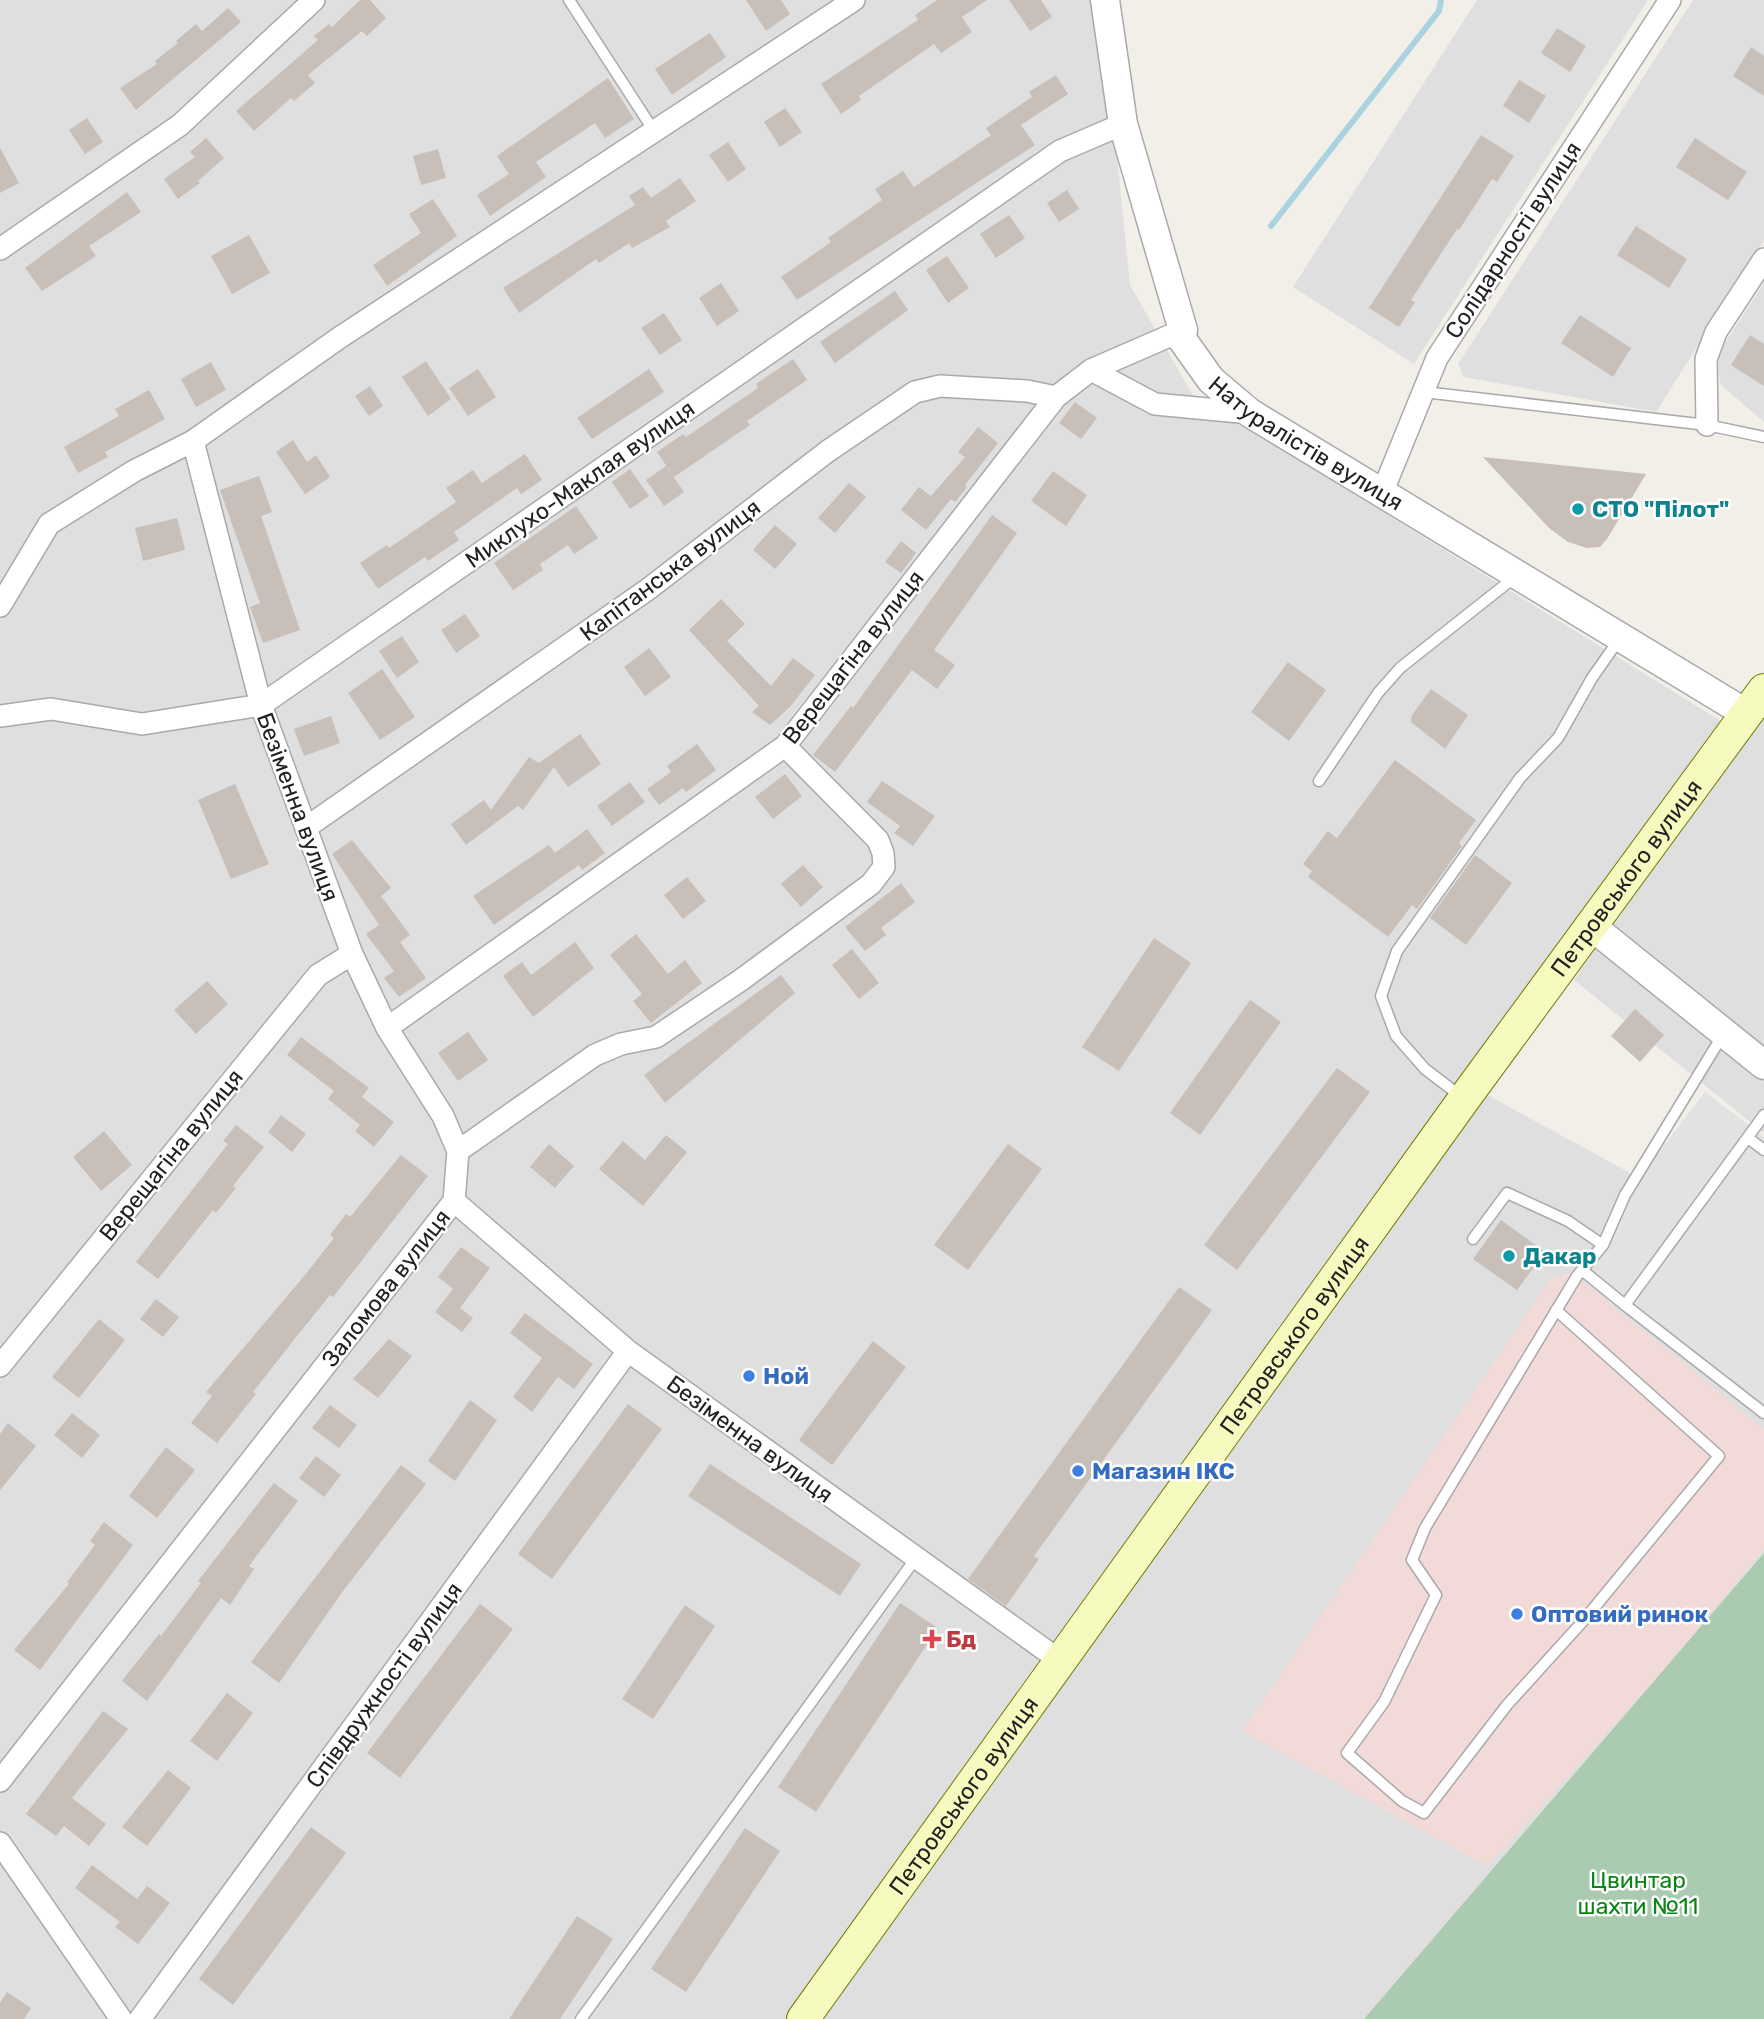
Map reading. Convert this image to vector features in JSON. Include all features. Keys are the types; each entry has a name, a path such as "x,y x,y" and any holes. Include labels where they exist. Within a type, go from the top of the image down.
{"main road":[{"name":"Петровського вулиця","path":"803,2019 1464,1099 1755,702"}],"street":[{"path":"0,249 180,125 314,0"},
{"path":"0,606 50,524 134,471 193,441 339,338 854,0"},
{"name":"Натуралістів вулиця","path":"1105,0 1123,124 1183,330 1179,335 1211,380 1250,413 1620,638 1755,702"},
{"name":"Солідарності вулиця","path":"1382,493 1437,358 1670,0"},
{"name":"Миклухо-Маклая вулиця","path":"0,716 51,709 142,724 261,705 1060,151 1123,124"},
{"path":"1707,425 1706,359 1716,332 1764,259"},
{"name":"Верещагіна вулиця","path":"387,1028 785,746 1056,397 1091,370 1183,330"},
{"path":"1091,370 1155,404 1250,413"},
{"name":"Капітанська вулиця","path":"307,827 647,590 828,451 915,392 940,386 1027,391 1056,397"},
{"name":"Безіменна вулиця","path":"193,441 261,705 352,954 387,1028 443,1116 458,1151"},
{"path":"458,1151 595,1055 621,1044 656,1037 701,1008 871,884 884,867 878,839 785,746"},
{"path":"1590,925 1763,1063"},
{"name":"Верещагіна вулиця","path":"0,1366 318,975 352,954"},
{"name":"Заломова вулиця","path":"0,1781 454,1201 458,1151"},
{"name":"Безіменна вулиця","path":"454,1201 628,1351 1059,1660"},
{"name":"Співдружності вулиця","path":"140,2019 628,1351"},
{"path":"0,1843 121,2019"}],"lane":[{"path":"569,0 654,131"},
{"path":"1424,392 1707,425 1764,437"},
{"path":"1320,781 1378,693 1400,668 1517,575"},
{"path":"1464,1099 1425,1069 1396,1036 1381,996 1397,951 1520,778 1558,738 1592,678 1620,638"},
{"path":"1556,1310 1719,1456 1584,1620 1507,1705 1424,1813 1402,1801 1347,1753 1384,1702 1436,1595 1412,1560 1424,1528 1556,1310 1582,1270 1603,1245 1625,1195 1724,1033"},
{"path":"1625,1305 1764,1115"},
{"path":"1748,1138 1764,1150"},
{"path":"1473,1239 1507,1193 1568,1222 1603,1245"},
{"path":"1582,1270 1764,1413"},
{"path":"581,2019 916,1558"}],"shaded area":[{"path":"0,0 1101,0 1130,285 1192,394 1724,723 1469,1085 1764,1246 1764,2019 0,2019"},
{"path":"1477,0 1648,0 1414,364 1293,287"},
{"path":"1693,0 1764,0 1764,241 1656,412 1464,377 1458,364"},
{"path":"1764,283 1764,422 1721,385 1715,358"},
{"path":"1764,695 1764,1133 1574,980"},
{"path":"1705,1092 1764,1137 1764,1422 1584,1278 1637,1181"},
{"name":"Оптовий ринок","path":"1570,1271 1764,1429 1764,1549 1664,1669 1487,1866 1242,1731 1551,1279"}],"green space":[{"name":"Цвинтар шахти №11","path":"1764,1553 1764,2019 1364,2019"}],"building":[{"path":"360,0 370,0 386,18 367,36 362,31 308,75 315,83 294,101 291,98 254,131 236,111 318,40 314,36 329,24 332,27"},
{"path":"746,0 781,0 790,14 766,31"},
{"path":"937,0 987,0 962,17 972,32 941,53 934,44 859,96 861,100 841,114 821,84 918,20 915,15"},
{"path":"1009,0 1041,0 1052,17 1030,31"},
{"path":"228,8 241,22 136,110 120,88 157,64 155,61 196,24 202,31"},
{"path":"1557,28 1586,46 1570,72 1541,53"},
{"path":"710,33 726,57 672,95 655,69"},
{"path":"1751,47 1764,56 1764,96 1733,76"},
{"path":"1056,75 1068,94 1021,125 1035,145 797,300 781,277 831,242 828,238 882,200 875,189 903,171 914,187 991,135 986,128 1032,97 1029,92"},
{"path":"608,78 634,119 605,138 595,123 536,162 546,177 490,216 477,195 509,174 497,156"},
{"path":"1519,80 1546,96 1529,123 1503,106"},
{"path":"785,108 802,132 780,147 764,122"},
{"path":"87,118 103,142 85,154 69,130"},
{"path":"1481,135 1514,156 1497,182 1492,179 1459,230 1457,229 1411,300 1415,302 1399,327 1369,308"},
{"path":"206,138 224,158 198,181 200,183 178,199 164,179 195,157 190,152"},
{"path":"1695,138 1747,172 1728,200 1676,167"},
{"path":"728,142 746,169 728,182 709,155"},
{"path":"0,148 19,183 0,193"},
{"path":"438,149 446,178 421,185 413,156"},
{"path":"680,178 696,201 666,221 670,227 632,248 629,243 599,263 596,259 519,313 503,288 635,205 629,196 643,187 651,198"},
{"path":"1067,190 1079,209 1059,222 1047,203"},
{"path":"127,192 141,212 89,246 96,256 42,291 25,268"},
{"path":"433,199 457,236 387,286 373,265 421,233 409,214"},
{"path":"1009,215 1025,238 996,258 980,234"},
{"path":"1636,226 1687,259 1669,288 1617,255"},
{"path":"249,235 270,273 232,294 211,256"},
{"path":"947,256 969,288 948,303 926,270"},
{"path":"721,283 739,311 717,326 699,298"},
{"path":"895,291 908,310 835,363 820,342"},
{"path":"664,313 682,340 660,355 641,328"},
{"path":"1580,315 1631,348 1613,377 1561,343"},
{"path":"1750,335 1764,344 1764,386 1731,365"},
{"path":"793,359 807,380 747,421 750,425 674,477 657,452 683,434 686,437 758,388 756,384"},
{"path":"426,361 451,399 428,416 402,377"},
{"path":"211,362 226,390 196,407 181,379"},
{"path":"478,369 496,397 468,416 449,388"},
{"path":"649,369 664,392 592,439 577,418"},
{"path":"370,386 383,406 369,416 355,396"},
{"path":"149,390 165,419 105,452 108,457 78,473 64,447 119,416 115,409"},
{"path":"1075,402 1097,418 1081,439 1059,423"},
{"path":"978,427 998,443 955,502 951,499 926,530 901,510 919,487 931,496 965,457 958,452"},
{"path":"293,440 307,462 316,455 330,477 305,494 276,452"},
{"path":"525,454 542,480 521,494 517,488 454,532 459,540 428,561 425,557 378,589 360,563 387,545 389,548 456,502 446,488 473,470 482,483"},
{"name":"СТО \"Пілот\"","path":"1483,457 1646,474 1607,539 1600,547 1587,548 1568,542 1549,528"},
{"path":"666,466 684,492 664,506 646,480"},
{"path":"630,469 649,496 630,509 612,482"},
{"path":"1053,471 1087,495 1066,526 1031,501"},
{"path":"259,476 272,512 261,516 300,630 263,643 250,607 260,603 220,490"},
{"path":"849,483 866,497 835,533 818,518"},
{"path":"576,506 598,538 574,554 568,545 540,564 543,570 513,590 494,563"},
{"path":"992,515 1017,533 934,650 955,665 937,689 912,670 835,772 813,755 851,706 853,708"},
{"path":"177,518 185,550 143,561 135,528"},
{"path":"775,525 797,544 775,569 753,550"},
{"path":"901,541 916,553 901,573 885,562"},
{"path":"721,599 745,624 727,641 771,686 793,658 815,675 790,707 770,725 752,712 759,706 689,630"},
{"path":"465,614 480,636 456,653 441,630"},
{"path":"402,636 419,662 397,678 379,651"},
{"path":"649,648 671,677 645,696 624,667"},
{"path":"1288,662 1326,690 1289,741 1251,712"},
{"path":"382,669 415,717 380,740 348,693"},
{"path":"1431,689 1468,715 1445,749 1411,722 1412,715"},
{"path":"331,716 340,743 304,756 294,729"},
{"path":"580,734 601,764 568,787 554,767 523,810 518,806 466,845 451,824 484,800 491,810 529,757 539,763"},
{"path":"697,744 716,770 686,792 683,788 659,805 647,789 671,772 667,766"},
{"path":"1395,760 1476,820 1459,843 1462,846 1417,909 1412,905 1388,937 1308,877 1312,871 1303,864 1328,831 1337,838"},
{"path":"785,774 802,796 773,819 755,797"},
{"path":"882,781 935,816 913,846 894,833 900,826 867,802"},
{"path":"630,782 645,802 612,826 597,806"},
{"path":"235,784 269,864 231,879 198,800"},
{"path":"587,829 605,853 582,870 579,865 494,925 473,896 549,845 555,853"},
{"path":"352,840 391,888 381,896 410,935 400,942 426,978 399,997 384,978 394,971 366,934 379,925 332,854"},
{"path":"1475,855 1512,883 1466,945 1430,918"},
{"path":"803,865 823,887 801,907 781,884"},
{"path":"687,877 706,901 683,919 664,895"},
{"path":"901,883 915,902 881,928 886,935 865,951 845,927"},
{"path":"636,934 668,974 685,960 702,983 651,1023 633,1001 642,994 610,955"},
{"path":"1154,938 1191,963 1119,1071 1082,1047"},
{"path":"575,942 594,968 533,1017 503,976 522,962 531,975"},
{"path":"852,949 879,983 859,999 832,965"},
{"path":"781,975 795,993 665,1103 644,1075"},
{"path":"207,981 228,1004 196,1034 174,1010"},
{"path":"1250,1000 1281,1022 1200,1135 1170,1113"},
{"path":"1635,1009 1664,1035 1640,1062 1611,1036"},
{"path":"468,1032 488,1060 458,1081 438,1053"},
{"path":"301,1037 369,1088 362,1097 394,1122 374,1147 355,1131 360,1125 328,1099 334,1091 287,1055"},
{"path":"1337,1068 1370,1092 1237,1270 1204,1245"},
{"path":"281,1115 306,1134 292,1152 268,1132"},
{"path":"236,1125 264,1147 233,1186 236,1188 216,1213 213,1210 158,1279 136,1262 228,1144 223,1141"},
{"path":"104,1131 132,1165 101,1191 73,1157"},
{"path":"666,1135 687,1152 643,1206 599,1169 623,1141 645,1160"},
{"path":"549,1144 574,1166 555,1188 530,1167"},
{"path":"1008,1144 1042,1169 968,1270 934,1245"},
{"path":"401,1155 428,1176 333,1297 330,1295 293,1341 217,1443 191,1423 212,1396 206,1392 305,1275 334,1238 330,1235 346,1214 350,1217"},
{"name":"Дакар","path":"1501,1220 1545,1252 1517,1290 1473,1259"},
{"path":"461,1247 490,1268 460,1308 473,1318 462,1332 435,1312 453,1289 438,1277"},
{"path":"1179,1287 1212,1310 1034,1556 1039,1559 1006,1606 968,1579"},
{"path":"156,1299 179,1317 163,1337 140,1319"},
{"path":"525,1313 593,1364 574,1389 558,1377 532,1412 513,1397 542,1358 510,1333"},
{"path":"99,1319 125,1340 79,1398 52,1377"},
{"path":"389,1339 412,1356 378,1398 353,1379"},
{"path":"873,1341 906,1367 832,1465 799,1440"},
{"path":"470,1400 497,1420 455,1481 428,1461"},
{"path":"628,1404 662,1429 552,1579 518,1554"},
{"path":"330,1405 357,1425 339,1448 312,1428"},
{"path":"72,1413 100,1435 82,1458 54,1435"},
{"path":"8,1423 36,1446 0,1490 0,1434"},
{"path":"166,1447 195,1470 157,1518 129,1496"},
{"path":"316,1456 341,1475 324,1497 299,1478"},
{"path":"710,1464 861,1564 840,1596 688,1496"},
{"path":"401,1465 426,1484 343,1591 279,1683 251,1662"},
{"path":"274,1483 298,1501 249,1566 254,1569 230,1605 221,1598 147,1701 122,1681 159,1634 161,1636 201,1583 198,1581"},
{"path":"104,1522 133,1545 40,1670 14,1650 69,1584 67,1582 95,1545 90,1541"},
{"path":"900,1603 938,1628 816,1812 778,1787"},
{"path":"480,1604 513,1629 400,1778 367,1753"},
{"path":"685,1605 715,1626 653,1719 622,1699"},
{"path":"227,1693 253,1713 217,1761 190,1741"},
{"path":"103,1711 128,1729 72,1798 106,1824 89,1846 64,1826 56,1836 26,1814"},
{"path":"168,1770 191,1788 147,1846 122,1827"},
{"path":"311,1827 346,1853 233,2005 199,1979"},
{"path":"745,1828 780,1851 686,1992 651,1969"},
{"path":"92,1865 137,1899 147,1886 170,1903 138,1944 115,1927 120,1922 75,1888"},
{"path":"577,1916 613,1939 560,2019 509,2019"},
{"path":"7,1992 31,2008 24,2019 0,2019 0,2003"}],"waterway":[{"path":"1271,226 1439,11 1441,0"}],"place":[{"name":"СТО \"Пілот\"","path":"1578,509"},
{"name":"Дакар","path":"1509,1256"},
{"name":"Ной","path":"749,1376"},
{"name":"Магазин ІКС","path":"1078,1471"},
{"name":"Оптовий ринок","path":"1517,1614"},
{"name":"Бд","path":"932,1639"}]}
